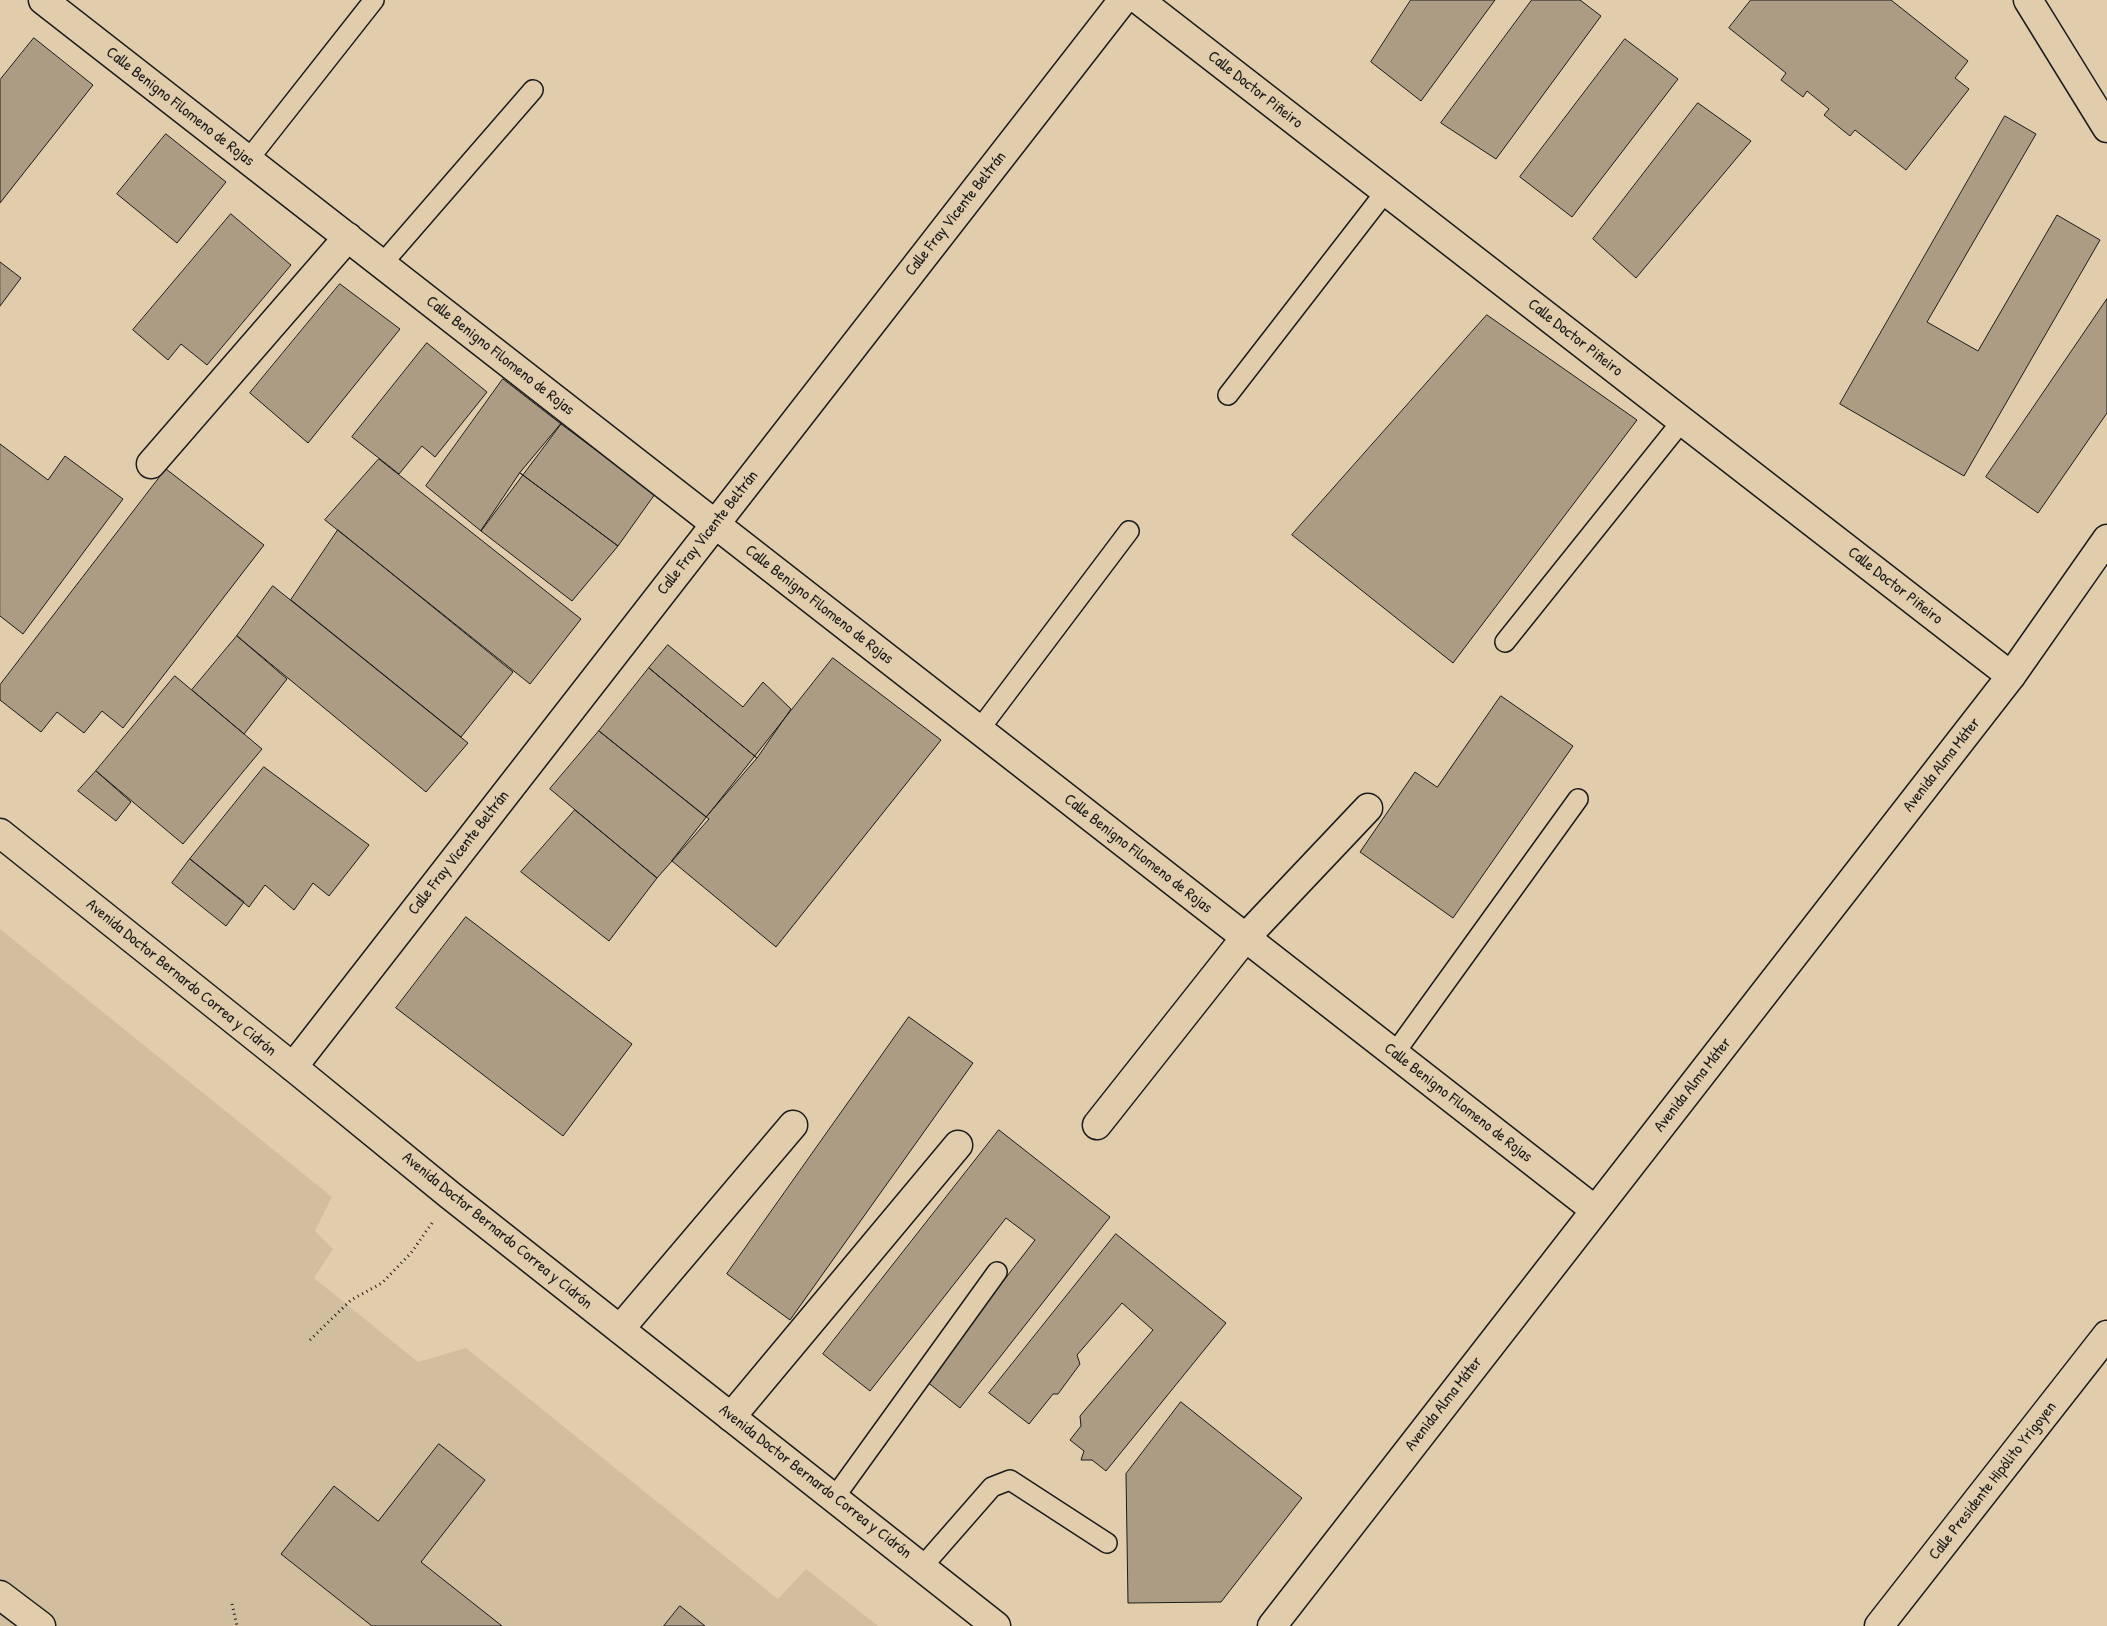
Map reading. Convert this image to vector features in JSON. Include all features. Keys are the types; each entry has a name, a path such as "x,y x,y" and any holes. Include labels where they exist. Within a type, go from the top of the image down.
{"street":[{"name":"Calle Benigno Filomeno de Rojas","path":"43,0 1595,1210"},
{"name":"Calle Fray Vicente Beltrán","path":"293,1066 1122,0"},
{"name":"Calle Doctor Piñeiro","path":"1139,0 2011,676"},
{"path":"2028,0 2107,128"},
{"path":"151,464 348,237"},
{"name":"Avenida Alma Máter","path":"1272,1626 2011,676 2107,538"},
{"path":"1097,1125 1245,938 1368,808"},
{"name":"Avenida Doctor Bernardo Correa y Cidrón","path":"0,833 293,1066 451,1196 996,1626"},
{"path":"620,1329 794,1125"},
{"path":"731,1417 958,1146"},
{"name":"Calle Presidente Hipólito Yrigoyen","path":"1879,1626 2107,1335"},
{"path":"0,1595 41,1626"}],"lane":[{"path":"248,160 374,0"},
{"path":"382,264 533,90"},
{"path":"1228,395 1386,191"},
{"path":"1505,642 1682,421"},
{"path":"979,730 1129,531"},
{"path":"1394,1054 1578,800"},
{"path":"834,1498 997,1272"},
{"path":"922,1567 992,1487 1010,1480 1107,1543"}],"path":[{"path":"310,1340 351,1300 382,1283 411,1253 451,1196"},
{"path":"232,1604 237,1626"}],"shaded area":[{"path":"0,929 332,1197 315,1231 333,1249 314,1278 418,1362 466,1348 778,1599 806,1569 878,1626 0,1626"}],"building":[{"path":"1411,0 1495,0 1421,101 1371,62"},
{"path":"1532,0 1580,0 1601,16 1496,159 1441,123"},
{"path":"1751,0 1891,0 1968,61 1955,78 1969,89 1906,170 1855,130 1850,136 1824,115 1829,109 1807,91 1803,97 1781,80 1786,73 1729,28"},
{"path":"34,38 93,85 0,203 0,80"},
{"path":"1625,39 1678,79 1572,217 1520,177"},
{"path":"1698,103 1751,141 1636,278 1593,239"},
{"path":"2005,116 2036,134 1927,322 1978,351 2057,215 2100,240 1964,476 1840,404"},
{"path":"166,134 226,182 177,243 117,194"},
{"path":"231,214 291,265 207,365 181,344 168,360 133,330"},
{"path":"0,262 21,278 0,306"},
{"path":"340,284 400,329 308,443 250,393"},
{"path":"2107,299 2107,413 2038,513 1986,477"},
{"path":"1487,315 1637,420 1453,663 1292,535"},
{"path":"427,343 487,392 435,457 422,446 399,474 352,437"},
{"path":"503,379 561,424 481,531 426,486"},
{"path":"561,424 655,494 618,546 520,473"},
{"path":"0,444 48,480 65,456 123,499 23,634 0,616"},
{"path":"379,459 581,619 530,684 325,520"},
{"path":"166,469 264,545 123,728 102,711 84,733 57,712 41,732 0,700 0,685"},
{"path":"520,473 618,546 572,601 481,531"},
{"path":"338,530 513,672 461,737 291,600"},
{"path":"273,586 468,743 426,792 237,636"},
{"path":"237,636 287,679 244,734 192,690"},
{"path":"668,645 743,707 763,682 791,709 757,758 649,668"},
{"path":"833,658 941,740 776,947 672,861"},
{"path":"649,668 757,758 706,817 599,731"},
{"path":"175,676 262,749 183,844 96,771"},
{"path":"1501,696 1573,746 1453,918 1360,852 1415,772 1437,787"},
{"path":"599,731 709,819 657,878 550,789"},
{"path":"264,767 369,845 329,896 313,883 294,910 265,885 249,907 190,859"},
{"path":"96,771 131,802 116,821 78,791"},
{"path":"575,810 657,878 609,941 521,872"},
{"path":"190,859 244,902 226,926 172,883"},
{"path":"466,917 632,1044 563,1136 396,1008"},
{"path":"909,1017 973,1063 790,1320 727,1274"},
{"path":"999,1130 1110,1217 960,1408 926,1381 1035,1240 1006,1218 870,1391 823,1354"},
{"path":"1116,1234 1226,1323 1106,1471 1092,1460 1081,1460 1084,1451 1070,1440 1081,1426 1080,1416 1153,1330 1122,1303 1077,1355 1080,1364 1058,1394 1053,1394 1029,1424 989,1393"},
{"path":"1181,1402 1302,1498 1221,1602 1128,1603 1126,1474"},
{"path":"439,1444 485,1480 421,1562 502,1626 372,1626 281,1554 334,1486 378,1521"},
{"path":"680,1606 705,1626 664,1626"}]}
